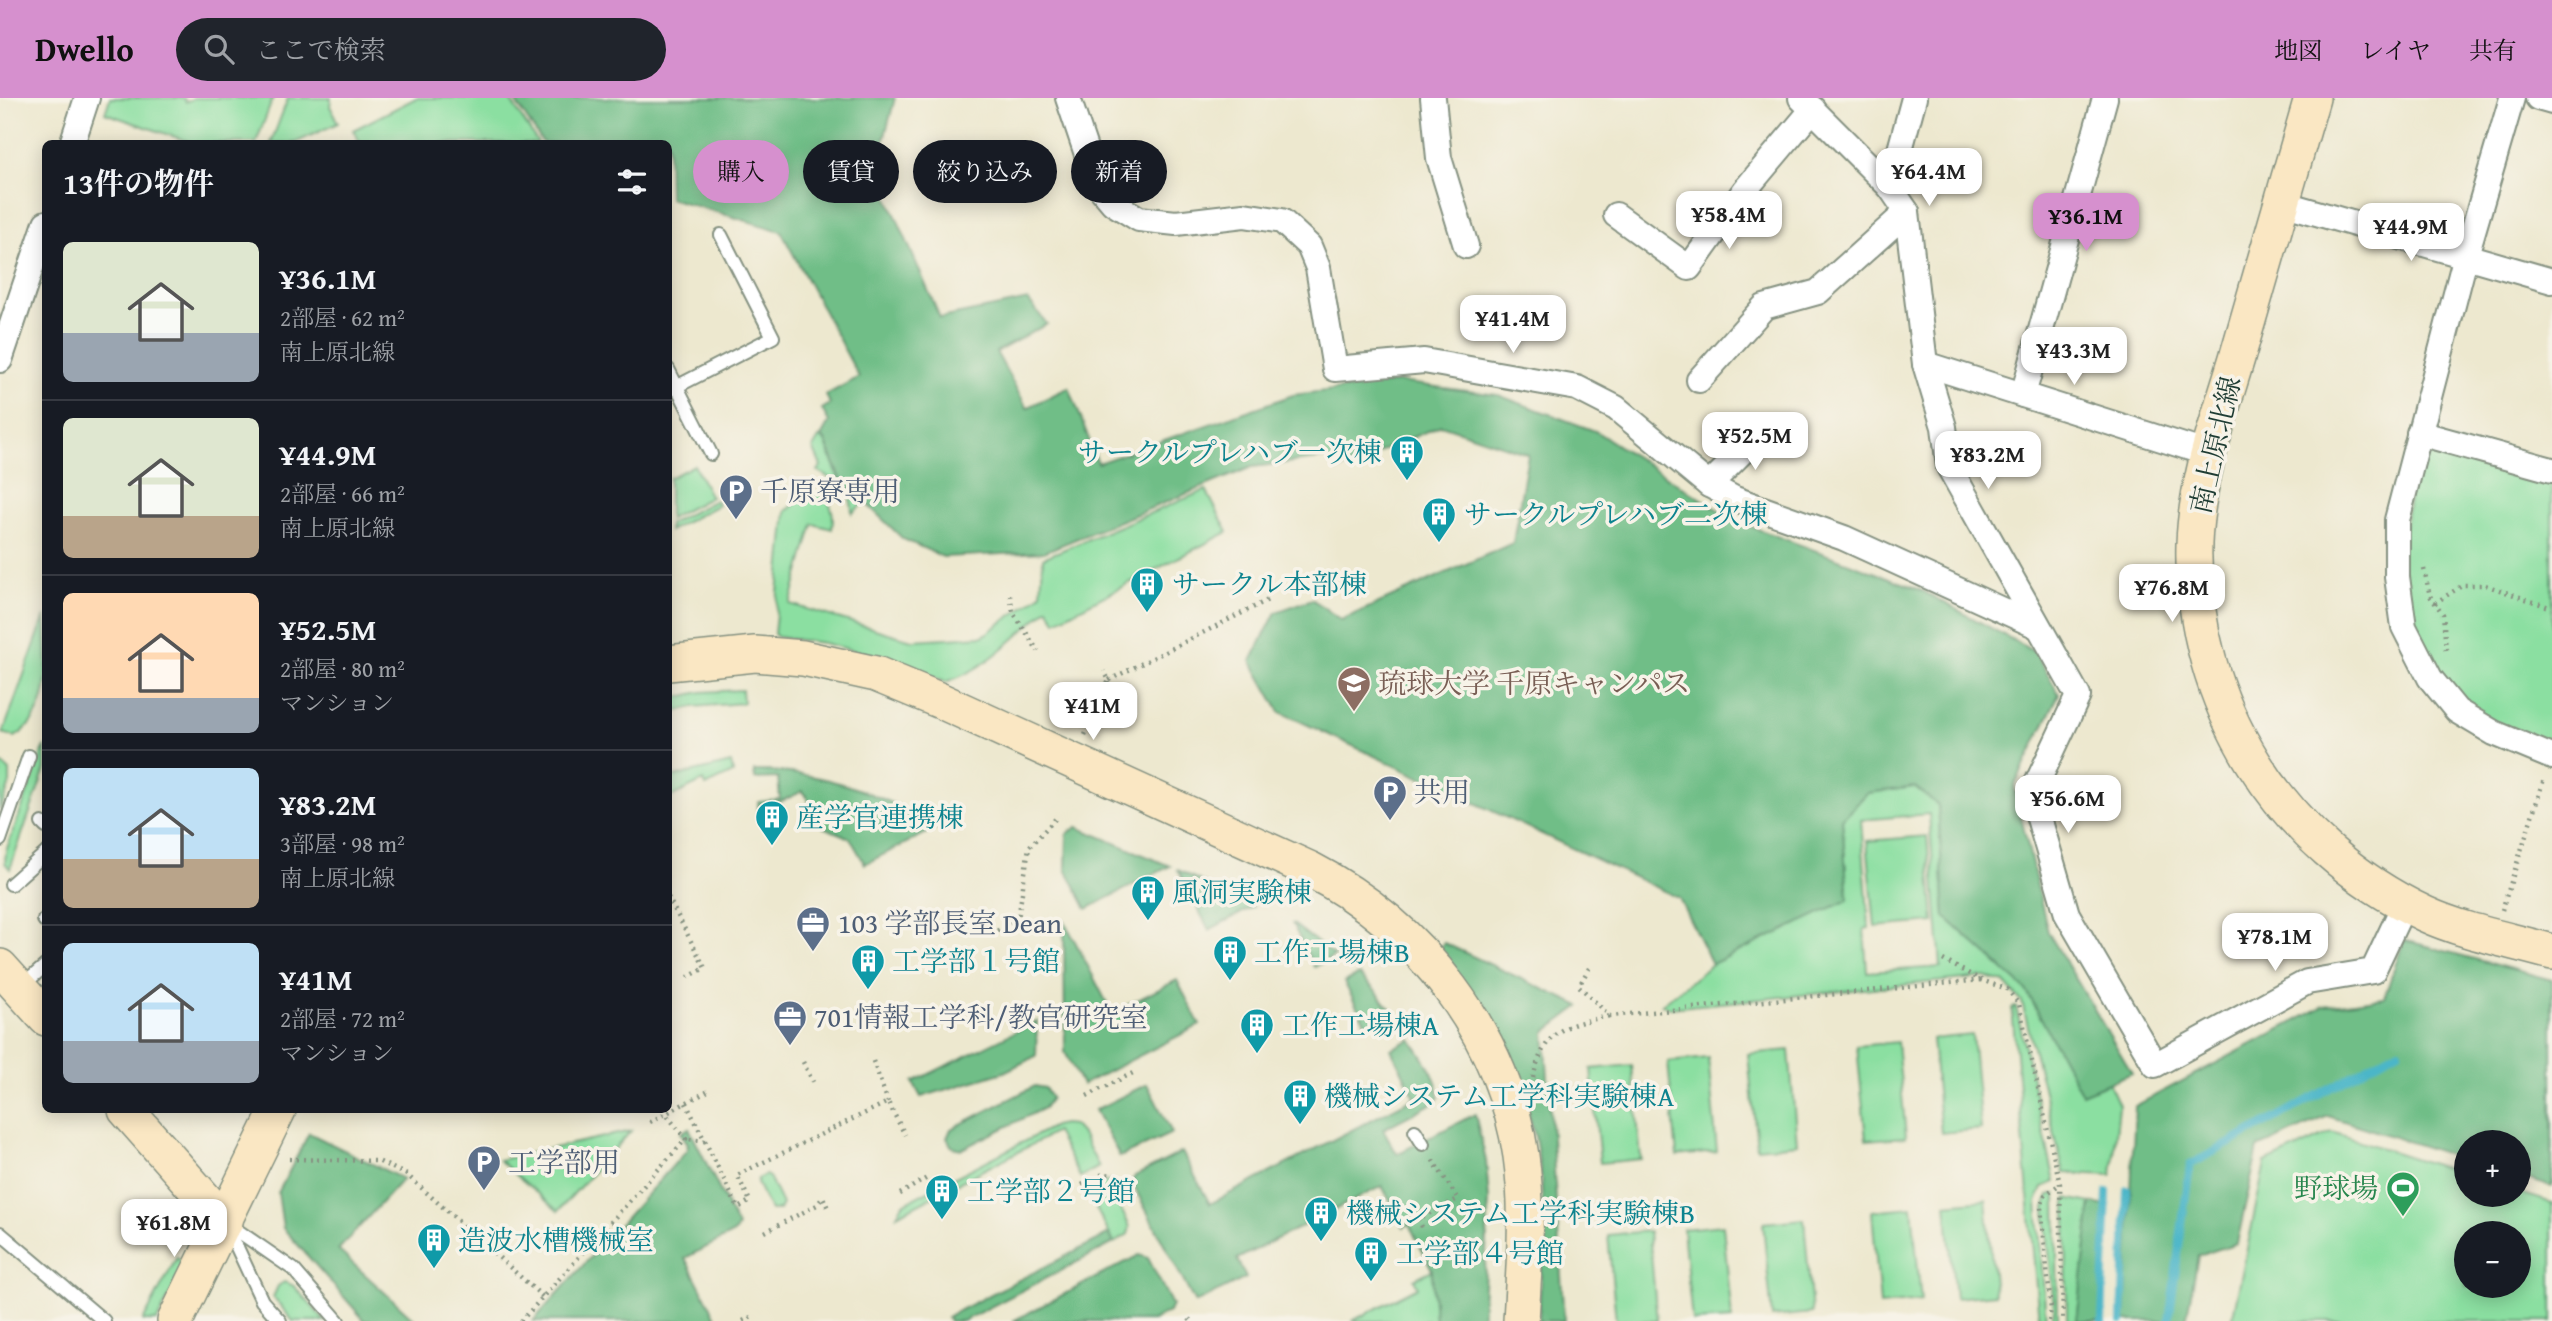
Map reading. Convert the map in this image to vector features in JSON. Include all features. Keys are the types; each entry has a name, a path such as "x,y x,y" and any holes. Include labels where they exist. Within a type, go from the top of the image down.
{"street":[{"path":"73,140 87,98"},
{"path":"1068,98 1097,184 1113,203 1139,219 1177,223 1244,215 1282,221 1309,246 1318,268 1335,369 1424,361 1577,388 1616,408 1709,485 1735,499 1856,543 2037,626"},
{"path":"1433,98 1439,158 1466,246"},
{"path":"1890,187 1914,98"},
{"path":"2023,395 2105,98"},
{"name":"南上原北線","path":"2312,98 2210,454 2197,514 2195,573 2204,643 2212,676 2239,740 2259,772 2299,822 2348,868 2427,915 2552,952"},
{"path":"2512,98 2466,255 2397,520 2398,577 2404,627 2430,678 2457,711 2494,733 2552,757"},
{"path":"2538,98 2552,102"},
{"path":"1616,215 1689,268 1807,103 1890,187 1906,212 1926,364 1944,427 1949,467 2078,696 2032,794 2067,914 2155,1065 2307,982 2373,971 2405,903"},
{"path":"2282,203 2552,281"},
{"path":"1699,380 1764,307 1818,292 1906,212"},
{"path":"0,360 42,235"},
{"path":"1926,364 2210,454"},
{"path":"1709,485 1768,426"},
{"path":"2419,433 2552,470"},
{"path":"672,662 766,655 829,663 876,674 1311,870 1344,888 1379,913 1429,961 1458,1000 1490,1055 1505,1092 1517,1133 1524,1184 1526,1218 1521,1321"},
{"path":"9,977 42,1014"},
{"path":"129,1113 225,1222"},
{"path":"175,1321 277,1113"}],"lane":[{"path":"711,454 673,389 774,337 721,235"},
{"path":"0,839 29,755"},
{"path":"11,884 42,857"},
{"path":"9,977 42,966"},
{"path":"1415,1131 1423,1144"},
{"path":"225,1222 262,1301 281,1321"},
{"path":"225,1222 293,1269 338,1321"},
{"path":"0,1233 104,1321"}],"path":[{"path":"2424,568 2430,596 2443,614 2446,655"},
{"path":"2435,603 2463,585 2485,585 2552,608"},
{"path":"1010,595 1013,612 1038,651"},
{"path":"1080,745 1108,680 1270,599"},
{"path":"1104,671 1108,680"},
{"path":"1082,691 1100,699"},
{"path":"2494,935 2552,757"},
{"path":"991,934 1018,919 1030,847 1056,817"},
{"path":"672,905 705,968 688,976"},
{"path":"1943,960 1981,981 2007,989 2019,1004 2060,1184 2063,1321"},
{"path":"1589,968 1579,986 1610,1016"},
{"path":"1550,1038 1568,1025 1610,1016 1981,981"},
{"path":"873,1061 888,1102 905,1135"},
{"path":"803,1062 813,1082"},
{"path":"1087,1096 1137,1072"},
{"path":"672,1110 710,1090"},
{"path":"686,1103 738,1208 750,1201 737,1175 888,1102"},
{"path":"650,1122 665,1113 686,1139 705,1141"},
{"path":"521,1321 686,1139"},
{"path":"280,1158 378,1161 407,1175 543,1297"},
{"path":"1422,1227 1418,1219 1458,1199 1433,1160"},
{"path":"1082,1185 1103,1174 1115,1175"},
{"path":"900,1194 927,1178"},
{"path":"2049,1321 2051,1310 2041,1207 2045,1195 2060,1184"},
{"path":"765,1232 817,1205 823,1197 828,1208"},
{"path":"743,1321 751,1317"}],"green space":[{"path":"110,98 184,98 186,102 194,98 273,98 257,140 184,140 105,113"},
{"path":"288,98 331,98 330,106 338,123 301,140 272,140"},
{"path":"416,98 509,98 536,140 358,140 353,130"},
{"path":"513,98 895,98 884,140 803,140 803,203 890,203 940,318 1028,300 1047,324 996,352 1027,408 1069,387 1098,463 1293,395 1399,382 1498,395 1595,431 1736,521 1919,589 2035,652 2059,694 2014,787 2048,932 2132,1073 2082,1094 2026,990 1945,917 1938,805 1915,787 1867,793 1842,819 1848,900 1712,964 1679,898 1280,712 1251,661 1276,612 1312,599 1341,620 1513,543 1528,454 1441,425 1336,471 1326,458 1252,467 1044,552 943,557 903,539 841,479 825,440 821,437 829,422 822,409 830,404 826,395 859,377 781,231 672,199 672,140 541,140"},
{"path":"2419,433 2552,470 2552,754 2487,722 2430,678 2397,577"},
{"path":"819,438 825,441 839,480 864,503 852,513 847,492 818,471 821,466 813,448"},
{"path":"694,465 711,497 672,517 672,476"},
{"path":"1206,490 1228,532 1056,621 1048,608 987,661 960,677 945,682 881,657 774,634 786,511 806,497 821,495 826,498 833,515 832,529 813,524 790,604 912,640 983,636 1041,594 1043,558"},
{"path":"716,500 718,505 672,529 672,522"},
{"path":"42,624 42,701 28,726 15,737 3,733"},
{"path":"742,690 743,703 693,707 672,712 672,698 701,692"},
{"path":"42,753 42,778 10,869 5,863 6,851"},
{"path":"0,762 10,771 10,783 0,810"},
{"path":"731,763 733,773 706,786 703,781 672,796 672,777"},
{"path":"754,771 805,775 850,786 940,826 865,864 850,838 823,827 803,791 758,812 758,802 780,799 778,778 755,779"},
{"path":"1915,787 1938,805 1945,917 2026,990 2082,1094 2109,1083 2119,1105 2112,1175 2064,1173 2022,1002 2004,982 1985,977 1670,1008 1662,1004 1712,964 1848,900 1842,819 1867,793","holes":["1929,814 1941,967 1867,972 1864,929 1869,928 1861,820"]},
{"path":"1077,827 1170,866 1087,909 1066,869 1067,834"},
{"path":"1927,836 1934,922 1875,927 1867,841"},
{"path":"1178,870 1253,907 1209,930"},
{"path":"1064,920 1112,1013 1177,980 1200,1025 1082,1085 1065,1052"},
{"path":"1292,923 1335,956 1314,967"},
{"path":"2404,940 2552,980 2552,1187 2531,1180 2531,1130 2454,1130 2454,1156 2328,1116 2258,1148 2237,1243 2198,1256 2186,1321 2125,1321 2135,1106 2324,1006 2384,998"},
{"path":"1444,943 1580,1006 1545,1032 1564,1321 1539,1321 1543,1210 1541,1175 1535,1136 1516,1073 1438,949"},
{"path":"1359,975 1393,1012 1367,1026 1344,982"},
{"path":"2016,1007 2055,1182 2043,1187 2037,1202 2046,1321 2039,1321 2012,1008"},
{"path":"1037,1021 1036,1056 1004,1072 921,1097 913,1082"},
{"path":"1972,1035 1981,1129 1941,1133 1932,1039"},
{"path":"1411,1039 1433,1075 1439,1098 1383,1129 1397,1154 1475,1114 1486,1161 1489,1200 1482,1321 1435,1321 1432,1270 1409,1224 1404,1227 1382,1186 1237,1259 1246,1278 1195,1303 1133,1185 1135,1176 1182,1152 1210,1204 1415,1097 1391,1049"},
{"path":"1897,1042 1906,1137 1866,1140 1857,1046"},
{"path":"1789,1050 1797,1144 1757,1148 1748,1054"},
{"path":"1708,1058 1717,1152 1677,1156 1668,1062"},
{"path":"1632,1065 1641,1159 1600,1163 1591,1069"},
{"path":"1147,1084 1172,1133 1120,1157 1095,1110"},
{"path":"1035,1086 1045,1088 1051,1098 1044,1108 962,1149 952,1147 947,1138 951,1129"},
{"path":"1073,1125 1083,1136 1099,1167 1080,1177 1056,1132 897,1215 903,1204 1054,1126"},
{"path":"689,1128 738,1227 734,1233 685,1258 718,1321 533,1321 687,1150 688,1144 681,1133"},
{"path":"631,1131 558,1211 499,1160"},
{"name":"野球場","path":"2332,1132 2454,1171 2454,1207 2531,1207 2531,1196 2552,1203 2552,1321 2232,1321 2265,1163"},
{"path":"309,1133 403,1179 338,1250 416,1321 365,1321 283,1228 278,1193"},
{"path":"765,1175 769,1177 782,1204 779,1210 770,1210 757,1183 758,1179"},
{"path":"1107,1181 1130,1227 1128,1234 1114,1243 1087,1191"},
{"path":"2056,1194 2058,1321 2052,1321 2054,1309 2045,1208 2049,1195"},
{"path":"2066,1198 2091,1203 2077,1321 2067,1321"},
{"path":"1986,1200 1995,1294 1955,1298 1946,1204"},
{"path":"2091,1203 2107,1206 2101,1321 2077,1321"},
{"path":"1912,1207 1921,1301 1880,1305 1872,1211"},
{"path":"1804,1219 1812,1313 1772,1317 1763,1223"},
{"path":"1723,1225 1732,1319 1692,1321 1683,1229"},
{"path":"1649,1231 1657,1321 1616,1321 1608,1235"},
{"path":"1109,1234 1114,1243 963,1321 949,1321 947,1317 954,1313"},
{"path":"1139,1255 1148,1258 1172,1305 1169,1312 1152,1321 1013,1321"},
{"path":"177,1257 185,1265 157,1321 143,1321"},
{"path":"1432,1270 1435,1321 1352,1321 1418,1287 1414,1279"},
{"path":"284,1282 294,1286 325,1321 293,1321 273,1297 278,1286"}],"waterway":[{"path":"2169,1321 2190,1165 2399,1050"},
{"path":"2122,1321 2127,1190"},
{"path":"2102,1321 2107,1192"}],"place":[{"name":"サークルプレハブ一次棟","path":"1407,482"},
{"name":"千原寮専用","path":"736,521"},
{"name":"サークルプレハブ二次棟","path":"1439,544"},
{"name":"サークル本部棟","path":"1147,614"},
{"name":"琉球大学 千原キャンパス","path":"1354,713"},
{"name":"共用","path":"1390,822"},
{"name":"産学官連携棟","path":"772,847"},
{"name":"風洞実験棟","path":"1148,922"},
{"name":"103 学部長室 Dean","path":"813,953"},
{"name":"工作工場棟B","path":"1230,982"},
{"name":"工学部１号館","path":"868,991"},
{"name":"701情報工学科/教官研究室","path":"790,1047"},
{"name":"工作工場棟A","path":"1257,1055"},
{"name":"機械システム工学科実験棟A","path":"1300,1126"},
{"name":"工学部用","path":"484,1192"},
{"name":"野球場","path":"2403,1218"},
{"name":"工学部２号館","path":"942,1221"},
{"name":"機械システム工学科実験棟B","path":"1321,1243"},
{"name":"造波水槽機械室","path":"434,1270"},
{"name":"工学部４号館","path":"1371,1283"}]}
